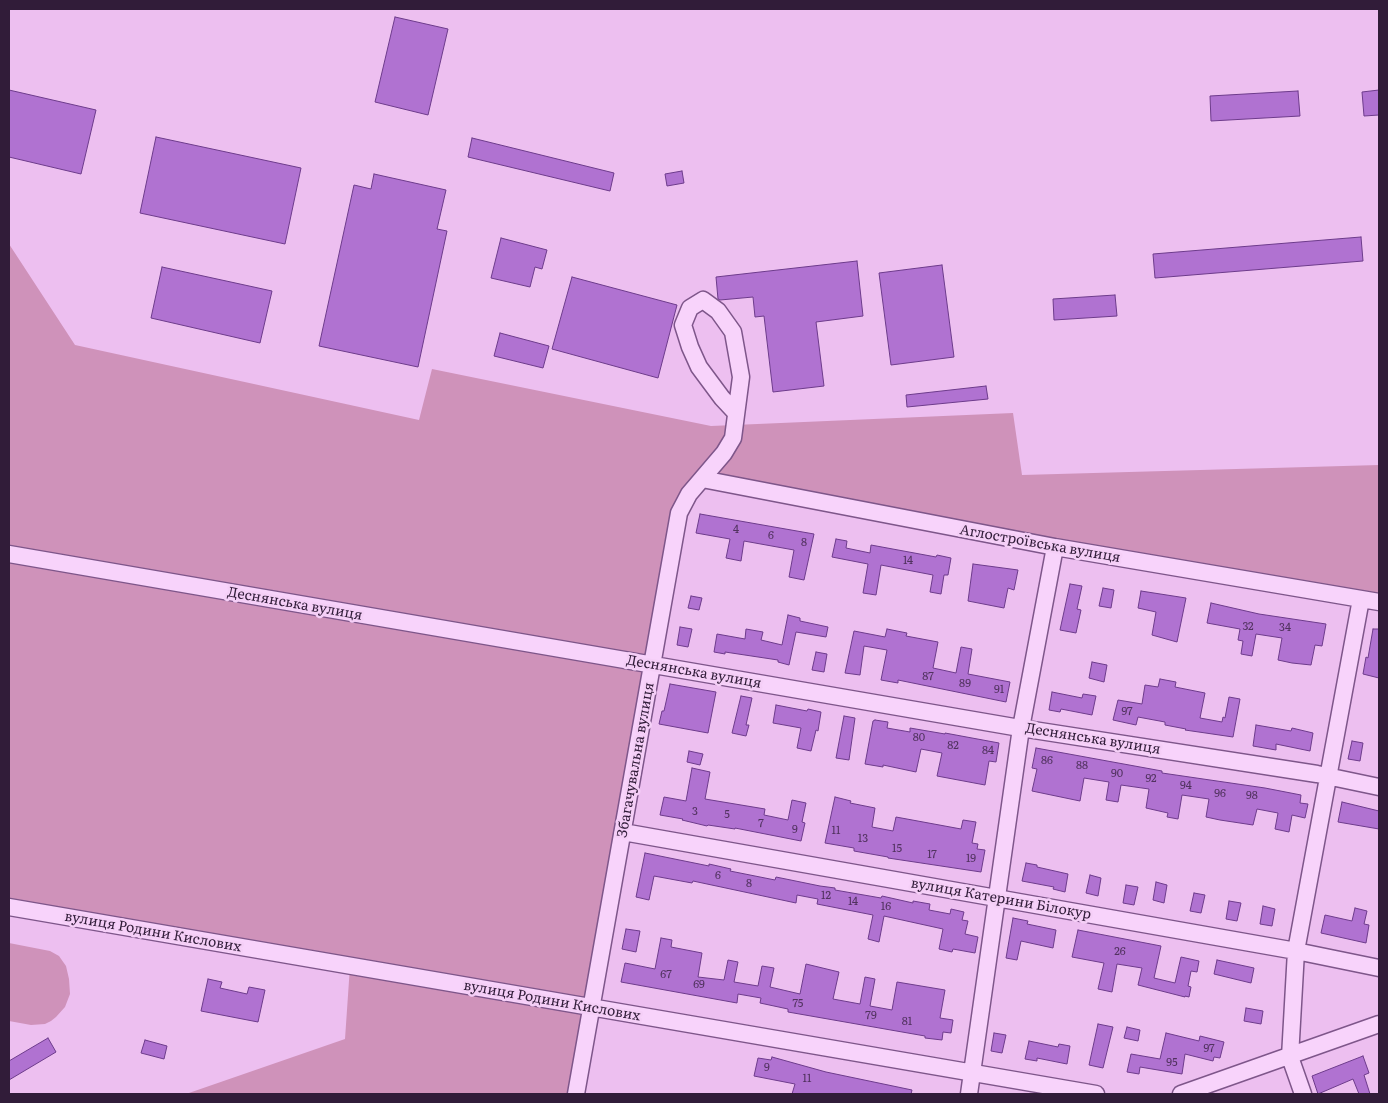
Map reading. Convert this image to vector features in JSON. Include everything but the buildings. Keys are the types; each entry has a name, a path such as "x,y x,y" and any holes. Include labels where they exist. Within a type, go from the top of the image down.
{"street":[{"name":"Збагачувальна вулиця","path":"576,1094 679,513 689,494 724,453 733,438 741,377 733,332 718,311 703,300 690,308 683,326 699,367 722,398 736,413"},
{"name":"Аглостроївська вулиця","path":"702,479 1055,547 1379,602"},
{"path":"969,1094 1021,728 1055,547"},
{"name":"Деснянська вулиця","path":"9,554 1021,728 1328,777 1379,787"},
{"path":"1303,1094 1290,1057 1296,951 1361,599"},
{"name":"вулиця Катерини Білокур","path":"623,832 1296,951 1379,968"},
{"name":"вулиця Родини Кислових","path":"9,907 1096,1094"},
{"path":"1180,1094 1290,1057 1379,1024"}],"shaded area":[{"path":"9,244 75,345 419,420 432,369 711,426 1013,413 1022,475 1379,465 1379,602 702,479 689,494 576,1094 186,1094 345,1039 350,966 9,907"},
{"path":"9,943 50,951 59,956 66,966 70,994 65,1007 56,1017 45,1024 31,1025 9,1021"}]}
